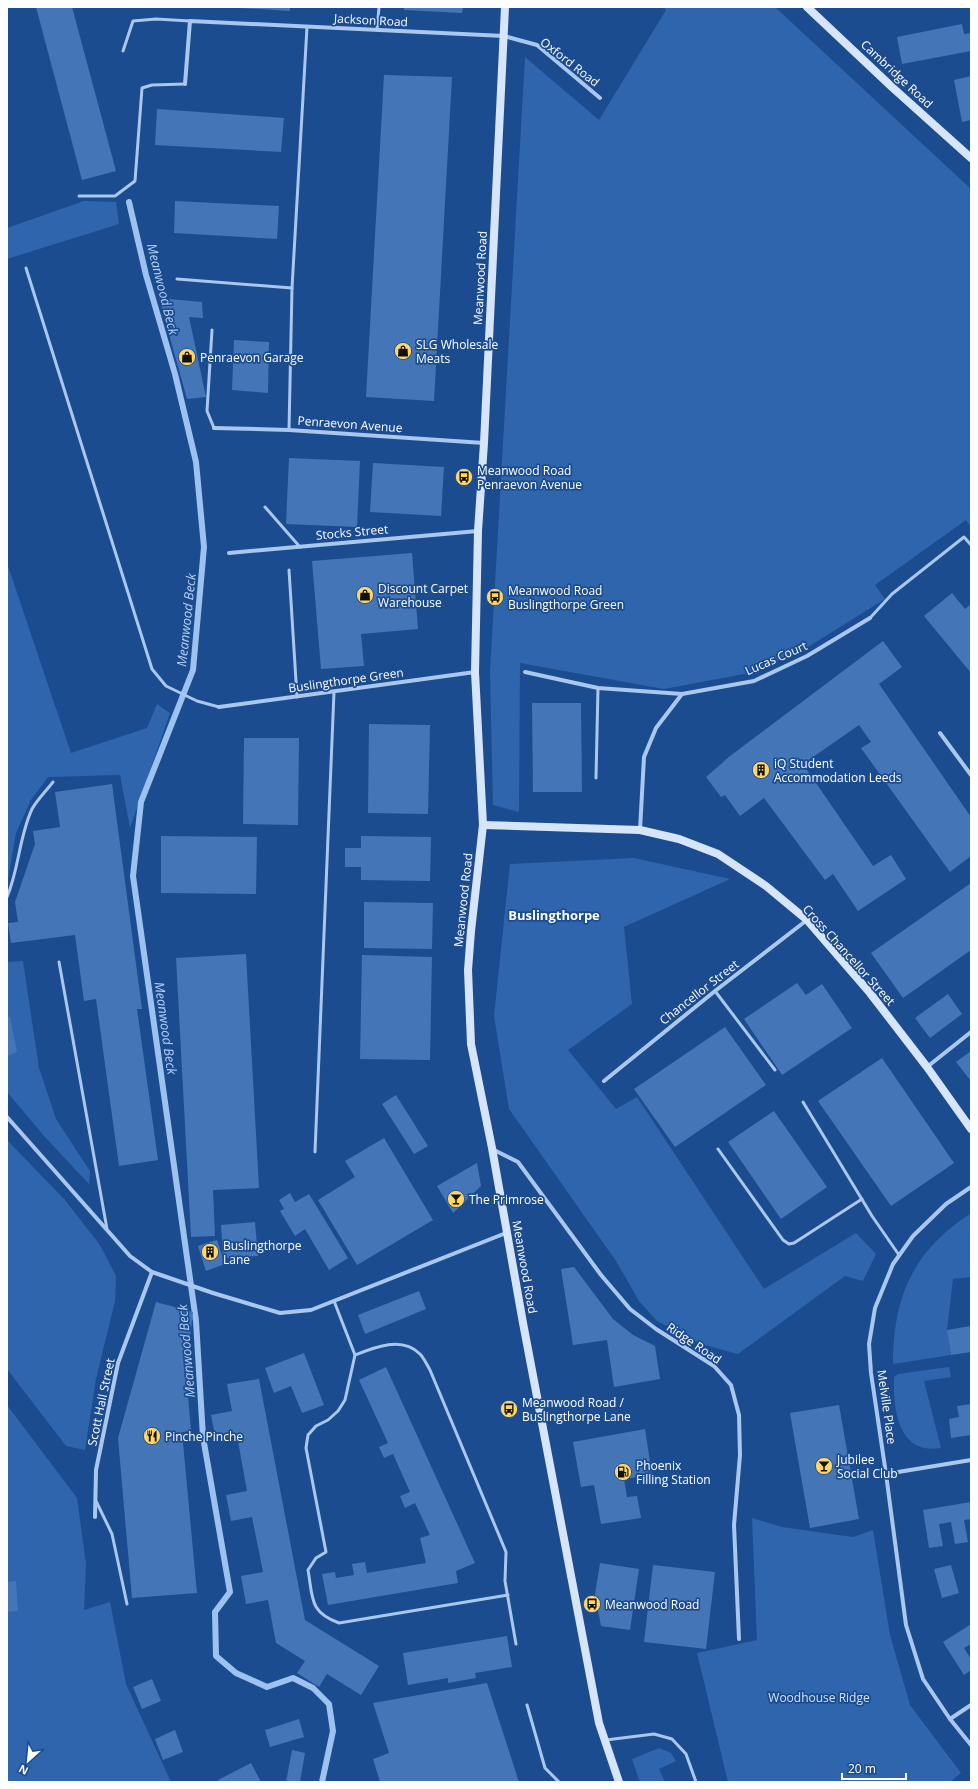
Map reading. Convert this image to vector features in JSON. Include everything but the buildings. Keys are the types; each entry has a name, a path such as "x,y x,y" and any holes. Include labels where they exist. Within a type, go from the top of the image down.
{"street":[{"name":"Meanwood Road","path":"505,7 484,443 478,531 475,672 482,826 470,931 469,985 471,1044 492,1148 506,1233 598,1723 619,1782"},
{"name":"Cambridge Road","path":"807,7 893,88 971,158"},
{"name":"Jackson Road","path":"190,21 504,36"},
{"path":"185,84 190,21"},
{"name":"Oxford Road","path":"504,36 537,45 600,98"},
{"name":"Penraevon Avenue","path":"214,428 289,430 484,443"},
{"name":"Stocks Street","path":"229,553 478,531"},
{"name":"Lucas Court","path":"525,672 598,688 682,694 754,680 807,656 870,618"},
{"name":"Buslingthorpe Green","path":"218,706 297,697 475,672"},
{"path":"640,830 644,757 656,728 682,694"},
{"path":"940,733 971,774"},
{"name":"Cross Chancellor Street","path":"482,826 640,830 679,839 718,854 766,886 807,920 870,993 927,1066 971,1129"},
{"name":"Chancellor Street","path":"604,1081 715,991 807,920"},
{"path":"927,1066 971,1032"},
{"path":"7,1117 130,1256 152,1272 207,1291 280,1313 311,1310 506,1233"},
{"name":"Ridge Road","path":"492,1148 518,1162 601,1276 630,1309 656,1329 714,1366 732,1385 739,1415 740,1441 734,1525 739,1639"},
{"name":"Melville Place","path":"971,1187 946,1204 913,1236 893,1264 875,1308 870,1344 871,1374 906,1625 923,1680 950,1719 971,1745"},
{"name":"Scott Hall Street","path":"95,1517 96,1470 118,1363 152,1272"},
{"path":"886,1474 971,1460"},
{"path":"950,1719 971,1705"}],"lane":[{"path":"377,30 379,7"},
{"path":"123,51 133,21 156,19 190,21"},
{"path":"289,430 292,288 307,27"},
{"path":"80,196 115,196 135,181 142,88 152,85 185,84"},
{"path":"26,268 152,669 166,686 197,701 218,706"},
{"path":"177,279 292,288"},
{"path":"212,330 207,411 214,428"},
{"path":"265,507 300,547"},
{"path":"870,618 892,594 964,537 971,545"},
{"path":"289,570 297,697"},
{"path":"596,778 598,688"},
{"path":"315,1152 334,692"},
{"path":"7,897 13,883 21,839 33,808 53,782"},
{"path":"59,962 107,1230"},
{"path":"715,991 775,1070"},
{"path":"803,1102 899,1255"},
{"path":"718,1149 783,1240 789,1244 794,1243 862,1198"},
{"path":"334,1301 355,1355 345,1400 338,1411 328,1420 316,1426 308,1435 306,1448 326,1552 316,1558 308,1570 314,1606 325,1618 339,1622 508,1595"},
{"path":"355,1355 374,1348 396,1344 409,1346 421,1354 430,1370 506,1552 505,1581 516,1644"},
{"path":"96,1499 112,1534 127,1604"},
{"path":"526,1705 545,1768 559,1782"},
{"path":"604,1740 654,1734 672,1739 686,1754 696,1782"}],"green space":[{"path":"663,7 775,7 971,189 971,527 966,520 875,585 885,599 808,647 755,672 664,689 520,663 519,812 493,805 490,672 525,57 599,120 666,10"},
{"path":"84,201 116,202 119,224 7,259 7,228"},
{"path":"7,563 71,753 147,728 157,704 170,713 130,828 120,775 48,777 31,800 16,833 7,885"},
{"path":"634,858 730,879 624,927 632,1004 568,1050 616,1109 637,1097 764,1289 856,1233 876,1254 863,1281 845,1276 738,1354 701,1344 657,1321 639,1301 616,1261 509,1109 494,1016 510,864"},
{"path":"23,961 39,1068 56,1119 90,1171 89,1184 45,1137 7,1092 7,962"},
{"path":"7,1140 65,1200 100,1245 116,1276 115,1301 96,1379 85,1450 66,1446 7,1369"},
{"path":"971,1213 971,1277 953,1279 947,1330 951,1355 893,1364 897,1317 902,1297 910,1278 934,1243"},
{"path":"949,1367 951,1377 924,1381 941,1448 927,1448 915,1444 907,1437 901,1427 897,1415 894,1377 898,1374"},
{"path":"7,1405 77,1498 86,1564 84,1610 110,1602 126,1684 171,1782 7,1782"},
{"name":"Woodhouse Ridge","path":"752,1518 782,1527 853,1537 873,1530 890,1635 910,1705 961,1773 950,1782 728,1782 697,1653 757,1640"},
{"path":"659,1748 671,1753 676,1761 659,1769 665,1782 640,1782 632,1759"}],"waterway":[{"name":"Meanwood Beck","path":"129,202 146,275 175,374 196,462 204,547 193,670 141,802 133,876 196,1321 203,1437 230,1592 215,1612 216,1656 236,1673 267,1687 293,1678 313,1688 329,1704 333,1731 322,1782"}],"place":[{"name":"SLG Wholesale Meats","path":"403,351"},
{"name":"Penraevon Garage","path":"187,357"},
{"name":"Meanwood Road Penraevon Avenue","path":"464,477"},
{"name":"Discount Carpet Warehouse","path":"365,595"},
{"name":"Meanwood Road Buslingthorpe Green","path":"495,597"},
{"name":"iQ Student Accommodation Leeds","path":"761,770"},
{"name":"The Primrose","path":"456,1199"},
{"name":"Buslingthorpe Lane","path":"210,1252"},
{"name":"Meanwood Road / Buslingthorpe Lane","path":"509,1409"},
{"name":"Pinche Pinche","path":"152,1436"},
{"name":"Jubilee Social Club","path":"824,1466"},
{"name":"Phoenix Filling Station","path":"623,1472"},
{"name":"Meanwood Road","path":"592,1604"}],"district":[{"name":"Buslingthorpe","path":"554,915"}]}
